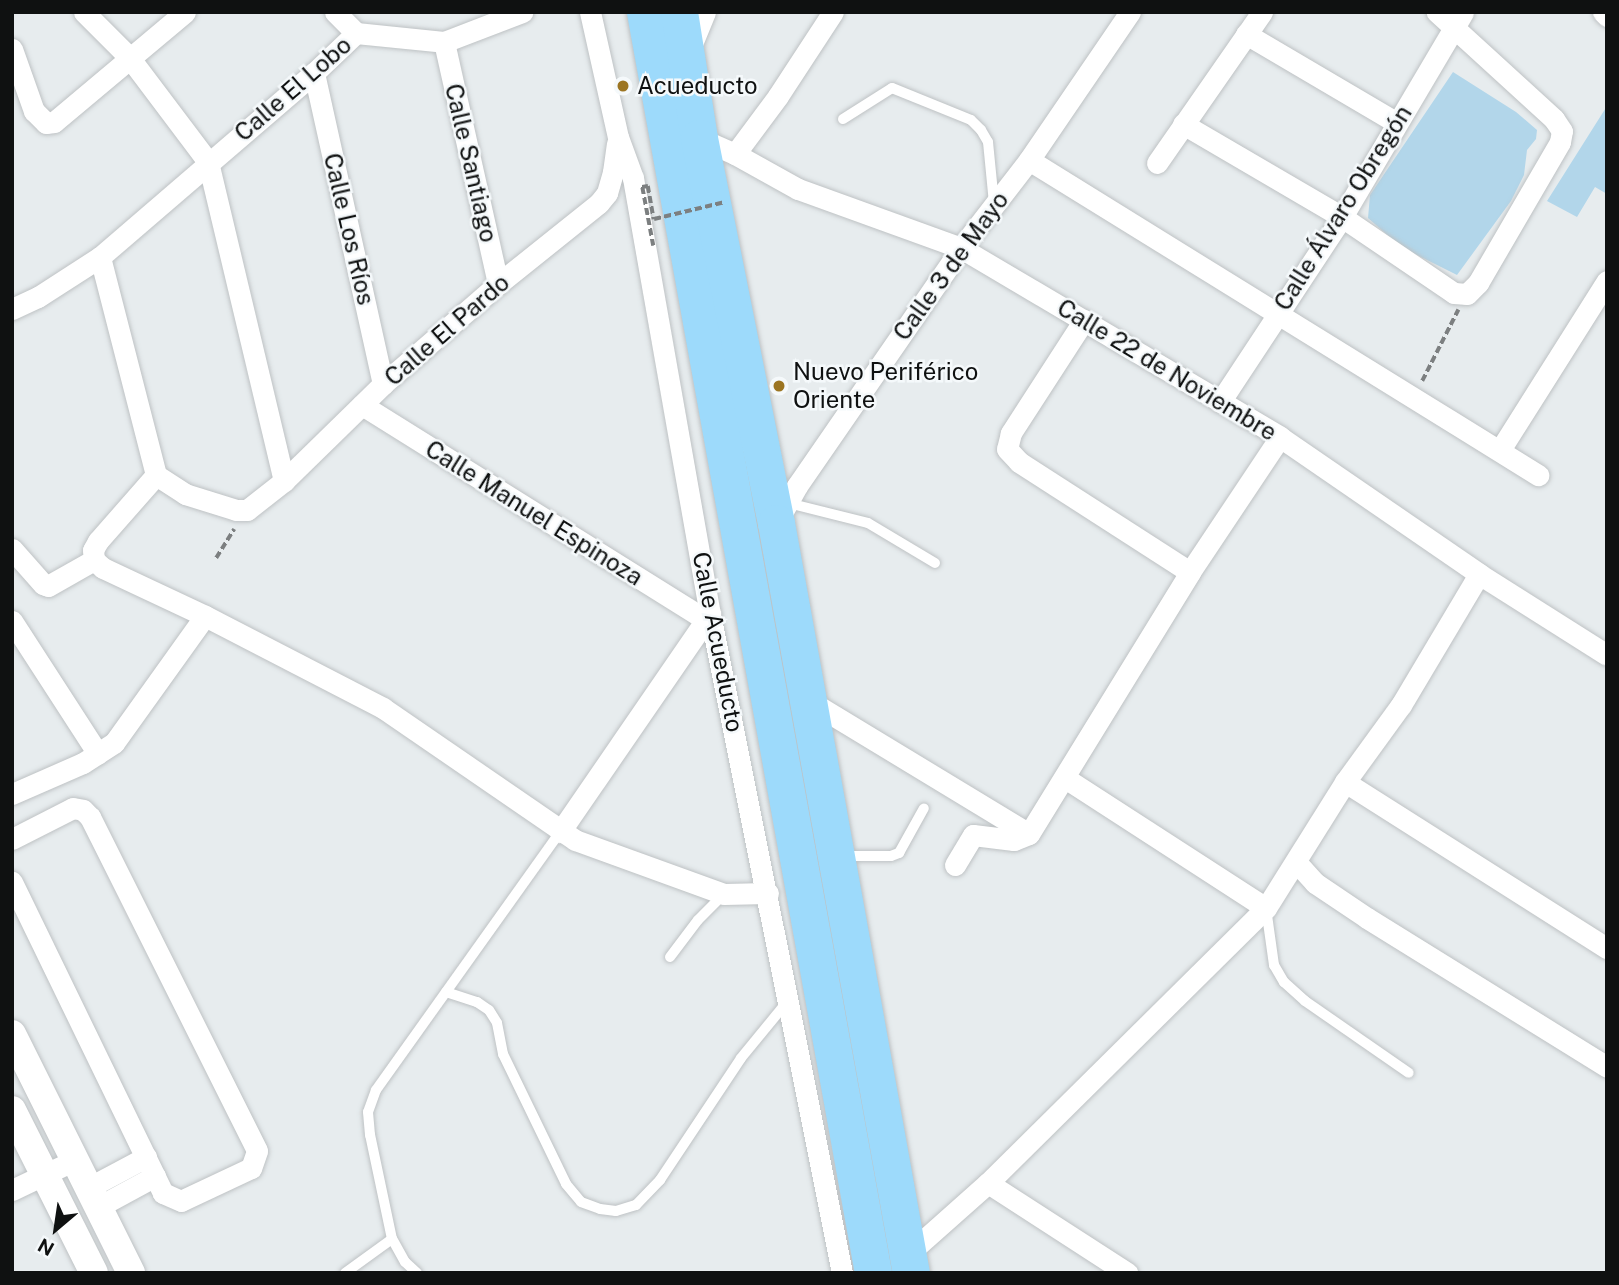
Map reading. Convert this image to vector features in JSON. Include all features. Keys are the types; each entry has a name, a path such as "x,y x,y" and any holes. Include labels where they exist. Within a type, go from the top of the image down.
{"highway":[{"path":"645,12 873,1273"},
{"path":"679,12 699,138 782,513 808,700 909,1263"}],"street":[{"path":"84,12 129,57 208,162 284,481"},
{"path":"12,49 33,111 46,123 61,118 129,57 185,12"},
{"path":"335,12 356,33"},
{"name":"Calle El Lobo","path":"12,309 38,297 100,257 314,73 356,33 444,42 522,12"},
{"name":"Calle Acueducto","path":"590,12 618,137 633,178 708,617 768,893 842,1273"},
{"path":"687,57 705,12"},
{"path":"735,154 778,96 833,12"},
{"name":"Calle 3 de Mayo","path":"782,513 961,248 1030,160 1130,12"},
{"path":"1157,163 1262,12"},
{"path":"1183,124 1342,217 1454,293 1467,294 1478,283 1540,177 1560,142 1562,131 1554,119 1458,20 1437,12"},
{"name":"Calle Álvaro Obregón","path":"1220,402 1342,217 1458,20"},
{"path":"1246,34 1397,123"},
{"name":"Calle Santiago","path":"444,42 498,284"},
{"name":"Calle Los Ríos","path":"314,73 383,384"},
{"name":"Calle El Pardo","path":"247,510 284,481 383,384 498,284 599,203 607,193 614,172 618,137"},
{"name":"Calle 22 de Noviembre","path":"699,138 735,154 798,189 961,248 1280,437 1479,575 1607,656"},
{"path":"1030,160 1538,475"},
{"path":"100,257 163,481"},
{"path":"1500,450 1607,281"},
{"path":"1084,320 1011,433 1007,449 1019,463 1190,572"},
{"name":"Calle Manuel Espinoza","path":"362,405 708,617"},
{"path":"955,865 973,835 1014,840 1029,834 1190,572 1280,437"},
{"path":"163,481 236,510 247,510"},
{"path":"93,560 93,550 98,541 163,481"},
{"path":"12,549 43,584 48,586 93,560"},
{"path":"93,560 103,568 205,616 383,708 575,840 724,894 768,893"},
{"path":"909,1263 1266,908 1297,863 1345,782 1401,705 1479,575"},
{"path":"12,794 98,754 114,743 205,616"},
{"path":"560,832 708,617"},
{"path":"12,621 98,754"},
{"path":"808,700 1029,834"},
{"path":"1065,778 1266,908"},
{"path":"1345,782 1607,948"},
{"path":"12,839 73,808 83,810 90,817 257,1151 251,1168 181,1201 163,1193 12,882"},
{"path":"1297,863 1315,883 1367,918 1607,1067"},
{"path":"12,1034 131,1273"},
{"path":"12,1110 94,1273"},
{"path":"12,1190 75,1160"},
{"path":"93,1197 150,1167"},
{"path":"988,1183 1127,1273"}],"lane":[{"path":"843,119 892,88 971,120 988,142 994,206"},
{"path":"782,513 868,523 935,563"},
{"path":"836,856 891,856 899,853 924,808"},
{"path":"417,1273 405,1262 392,1239 370,1135 368,1112 376,1090 560,832"},
{"path":"670,957 724,894"},
{"path":"1266,908 1274,965 1284,982 1305,1002 1409,1073"},
{"path":"446,992 477,1002 489,1010 497,1023 503,1054 566,1184 581,1202 616,1211 636,1206 660,1180 741,1058 789,1000"},
{"path":"345,1273 392,1239"}],"path":[{"path":"653,246 642,187 648,186 654,219 725,202"},
{"path":"1413,399 1467,294"},
{"path":"216,558 247,510"}],"shaded area":[{"path":"1453,72 1516,112 1537,130 1536,139 1527,150 1524,175 1511,201 1457,275 1401,247 1368,218 1370,195"},
{"path":"1607,106 1607,194 1595,187 1577,217 1547,201"}],"place":[{"name":"Acueducto","path":"623,86"},
{"name":"Nuevo Periférico Oriente","path":"779,386"}]}
